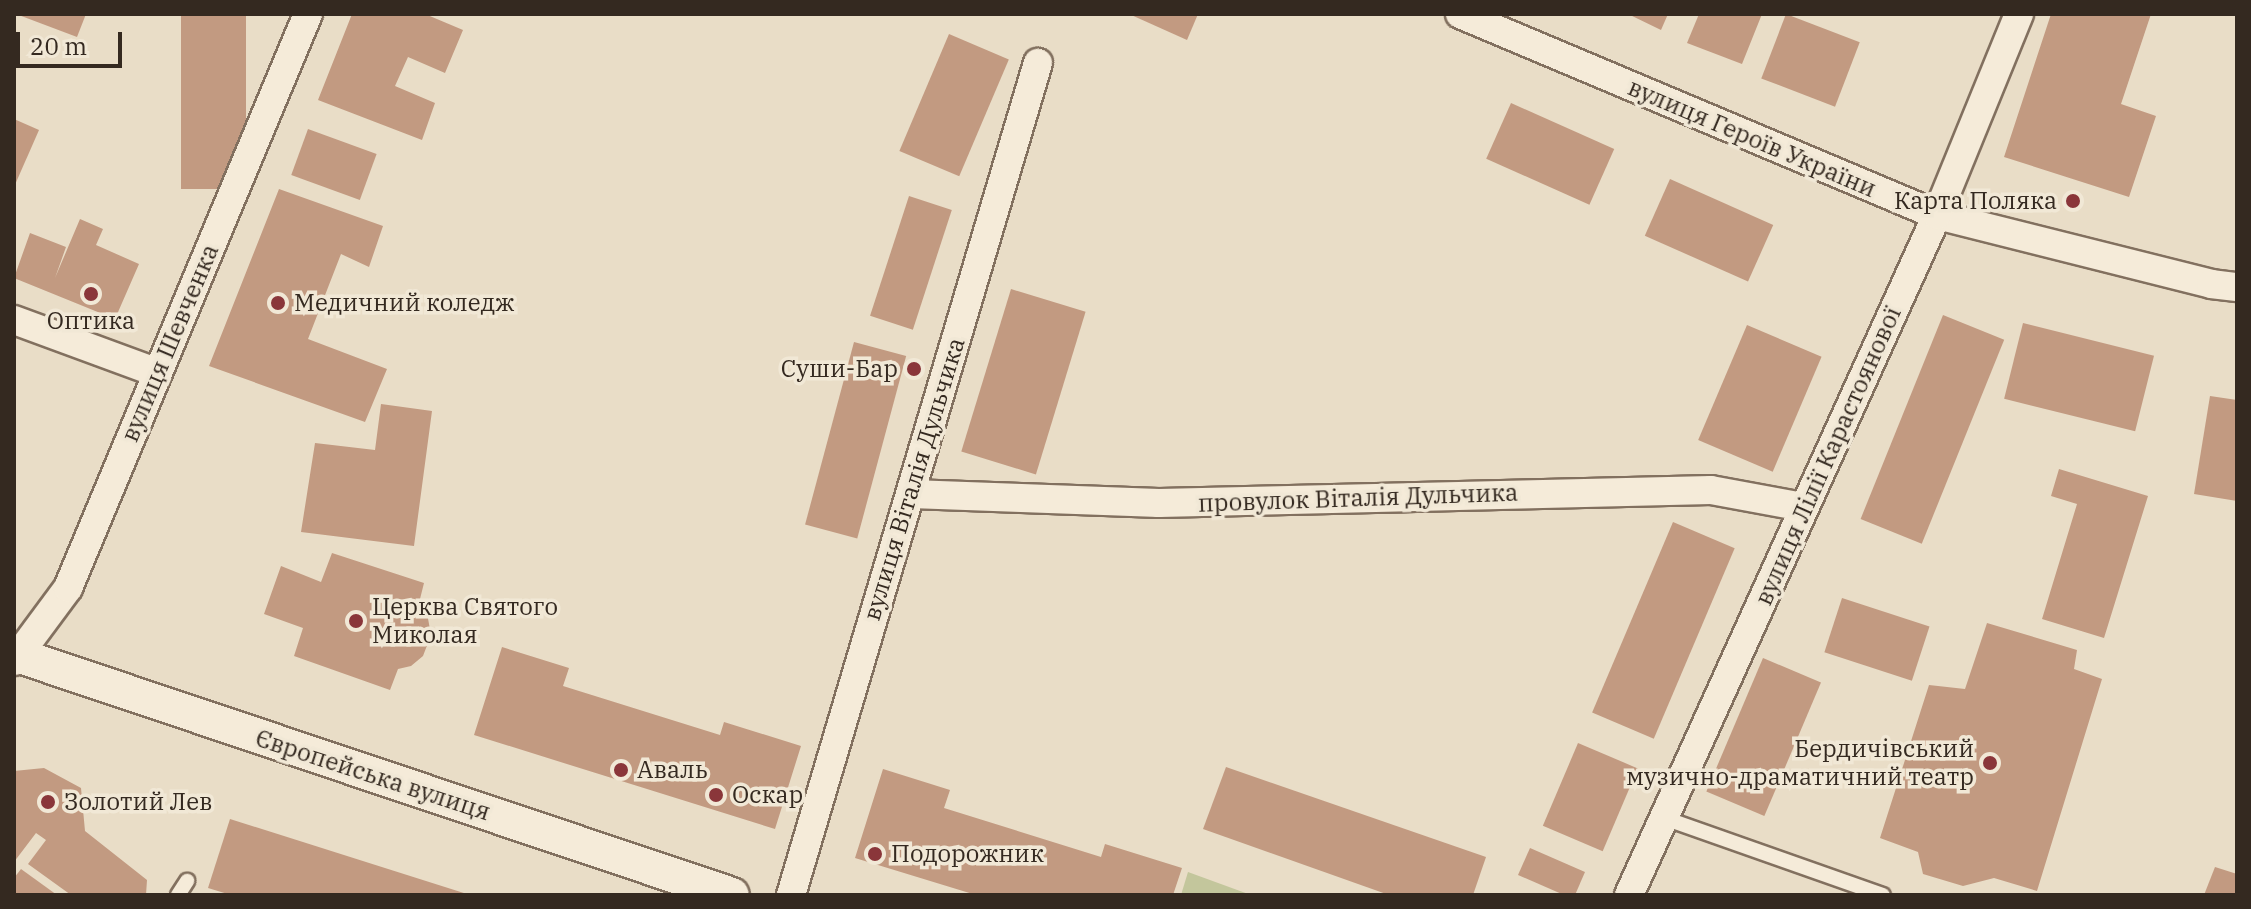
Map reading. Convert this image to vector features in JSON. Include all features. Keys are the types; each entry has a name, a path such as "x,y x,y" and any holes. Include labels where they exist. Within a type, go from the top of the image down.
{"street":[{"name":"вулиця Шевченка","path":"16,657 68,588 308,14"},
{"name":"вулиця Героїв України","path":"1460,14 1937,215 2211,284 2237,287"},
{"name":"вулиця Лілії Карастоянової","path":"1629,895 1937,215 2019,14"},
{"name":"вулиця Віталія Дульчика","path":"791,895 1038,63"},
{"path":"14,320 158,373"},
{"name":"провулок Віталія Дульчика","path":"911,494 1159,503 1711,490 1804,507"},
{"name":"Європейська вулиця","path":"16,657 732,895"}],"lane":[{"path":"1664,818 1883,895"},
{"path":"178,895 187,881"}],"green space":[{"path":"1188,872 1251,895 1181,895"}],"building":[{"path":"16,14 86,14 77,37"},
{"path":"181,14 246,14 246,189 181,189"},
{"path":"352,14 425,14 463,30 445,73 408,57 395,86 435,103 422,140 318,100"},
{"path":"1129,14 1198,14 1187,40"},
{"path":"1628,14 1668,14 1661,30"},
{"path":"1699,14 1762,14 1742,64 1687,43"},
{"path":"1786,14 1860,42 1835,107 1761,78"},
{"path":"2051,14 2151,14 2121,104 2156,116 2129,197 2004,157"},
{"path":"949,34 1009,59 959,176 899,151"},
{"path":"1511,103 1614,149 1589,205 1486,159"},
{"path":"14,119 39,130 14,187"},
{"path":"308,129 377,154 360,200 291,175"},
{"path":"1670,179 1773,225 1748,282 1645,236"},
{"name":"Медичний коледж","path":"279,189 383,226 369,267 341,254 308,339 387,369 365,422 209,366"},
{"path":"909,196 952,210 913,330 870,316"},
{"path":"80,219 103,229 96,245 139,264 115,319 14,278 30,233 66,247 55,278"},
{"path":"1011,289 1086,312 1036,474 961,452"},
{"path":"1943,315 2004,340 1922,544 1861,519"},
{"path":"2023,323 2154,356 2135,431 2004,399"},
{"path":"1747,325 1822,357 1773,472 1698,440"},
{"path":"854,342 906,356 857,539 805,525"},
{"path":"2210,396 2237,400 2237,501 2194,494"},
{"path":"381,404 432,411 414,546 301,532 315,443 375,450"},
{"path":"2059,469 2148,496 2104,638 2042,619 2077,504 2051,496"},
{"path":"1673,522 1735,548 1654,739 1592,713"},
{"name":"Церква Святого Миколая","path":"332,553 424,583 419,603 427,613 431,635 423,656 411,666 398,669 390,690 294,656 303,628 264,614 281,566 321,582"},
{"path":"1842,598 1929,626 1912,681 1824,652"},
{"name":"Бердичівський музично-драматичний театр","path":"1987,623 2077,650 2074,669 2102,679 2037,891 1994,878 1963,886 1923,874 1918,852 1880,838 1929,685 1965,689"},
{"path":"502,647 569,668 563,686 720,735 724,722 801,746 775,829 474,735"},
{"path":"1763,658 1821,683 1764,816 1706,791"},
{"path":"1578,743 1638,768 1603,851 1543,826"},
{"path":"1226,767 1486,857 1473,895 1389,895 1203,829"},
{"path":"44,768 81,788 85,831 147,880 146,895 71,895 28,864 46,840 36,833 14,862 14,771"},
{"path":"883,769 950,790 944,808 1101,857 1105,844 1182,868 1173,895 976,895 855,858"},
{"path":"230,819 467,895 231,895 208,888"},
{"path":"1530,848 1585,872 1575,895 1564,895 1518,875"},
{"path":"2215,867 2237,874 2237,895 2204,895"},
{"path":"21,869 57,895 14,895 14,878"}],"place":[{"name":"Карта Поляка","path":"2073,201"},
{"name":"Оптика","path":"91,294"},
{"name":"Медичний коледж","path":"278,303"},
{"name":"Суши-Бар","path":"914,369"},
{"name":"Церква Святого Миколая","path":"356,621"},
{"name":"Бердичівський музично-драматичний театр","path":"1990,763"},
{"name":"Аваль","path":"621,770"},
{"name":"Оскар","path":"716,795"},
{"name":"Золотий Лев","path":"48,802"},
{"name":"Подорожник","path":"875,854"}]}
